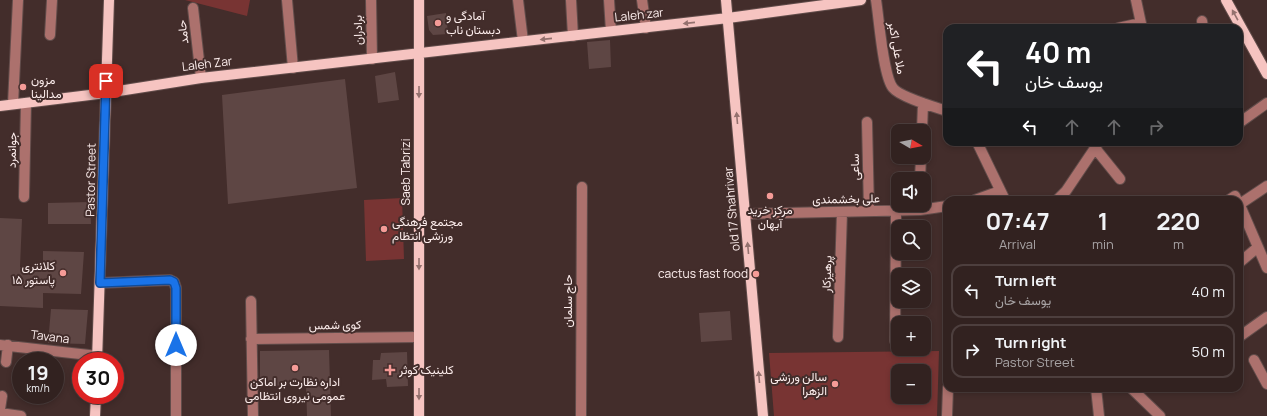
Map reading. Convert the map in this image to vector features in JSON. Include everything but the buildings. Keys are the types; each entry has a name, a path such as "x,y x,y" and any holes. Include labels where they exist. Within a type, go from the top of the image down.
{"main road":[{"name":"Pastor Street","path":"98,352 109,0"},
{"name":"Saeb Tabrizi","path":"419,0 419,416"},
{"name":"old 17 Shahrivar","path":"726,0 763,416"},
{"name":"Laleh zar","path":"419,53 646,28 861,0"},
{"path":"1226,0 1239,24"},
{"path":"1243,31 1267,74"},
{"name":"Laleh Zar","path":"0,106 106,93 201,78 419,53"},
{"path":"95,416 96,404"}],"street":[{"path":"13,104 18,0"},
{"path":"50,35 52,0"},
{"path":"287,0 293,68"},
{"name":"برادران","path":"371,0 372,59"},
{"path":"518,0 524,41"},
{"path":"571,0 573,36"},
{"path":"609,0 611,31"},
{"path":"642,0 646,28"},
{"name":"ملا علی اکبر","path":"876,0 886,70 893,88 907,97 943,110"},
{"path":"1136,0 1142,24"},
{"name":"حامد","path":"193,8 201,78"},
{"name":"جوانمرد","path":"24,197 26,103"},
{"path":"922,124 923,103"},
{"path":"1243,120 1267,103"},
{"name":"ساعی","path":"867,122 869,211"},
{"path":"979,146 1003,196"},
{"path":"1061,196 1096,146"},
{"path":"1098,146 1120,179"},
{"path":"1243,200 1267,186"},
{"name":"حاج سلمان","path":"581,416 582,187"},
{"name":"علی بخشمندی","path":"931,208 943,207"},
{"name":"علی بخشمندی","path":"745,214 891,210"},
{"path":"1243,211 1267,268"},
{"name":"پرهیزکار","path":"838,337 842,212"},
{"path":"895,316 896,212"},
{"path":"1243,260 1258,247"},
{"path":"100,283 170,280 174,282 176,288 176,416"},
{"path":"251,301 253,416"},
{"path":"1243,334 1267,317"},
{"name":"کوی شمس","path":"251,339 419,337"},
{"path":"4,345 6,362"},
{"name":"Tavana","path":"4,345 72,355"},
{"path":"1254,360 1267,384"},
{"path":"947,416 948,392"},
{"path":"1096,392 1099,416"},
{"path":"1135,392 1160,416"},
{"path":"0,409 2,396"},
{"path":"0,413 21,416"}],"shaded area":[{"path":"185,0 250,0 247,16"},
{"name":"مجتمع فرهنگی ورزشی انتظام","path":"402,198 404,259 366,261 364,200"},
{"name":"سالن ورزشی الزهرا","path":"931,351 939,351 937,416 774,416 769,353 891,352 891,356 931,356"}],"place":[{"name":"آمادگی و دبستان ناب","path":"438,23"},
{"name":"مزون مدالینا","path":"23,87"},
{"name":"مرکز خرید آیهان","path":"770,196"},
{"name":"مجتمع فرهنگی ورزشی انتظام","path":"384,229"},
{"name":"کلانتری ۱۵ پاستور","path":"63,273"},
{"name":"cactus fast food","path":"756,274"},
{"name":"اداره نظارت بر اماکن عمومی نیروی انتظامی","path":"295,368"},
{"name":"کلینیک کوثر","path":"390,370"},
{"name":"سالن ورزشی الزهرا","path":"835,384"}],"route":[{"path":"106,81 104,190 100,283 170,280 174,282 176,288 176,345"}]}
